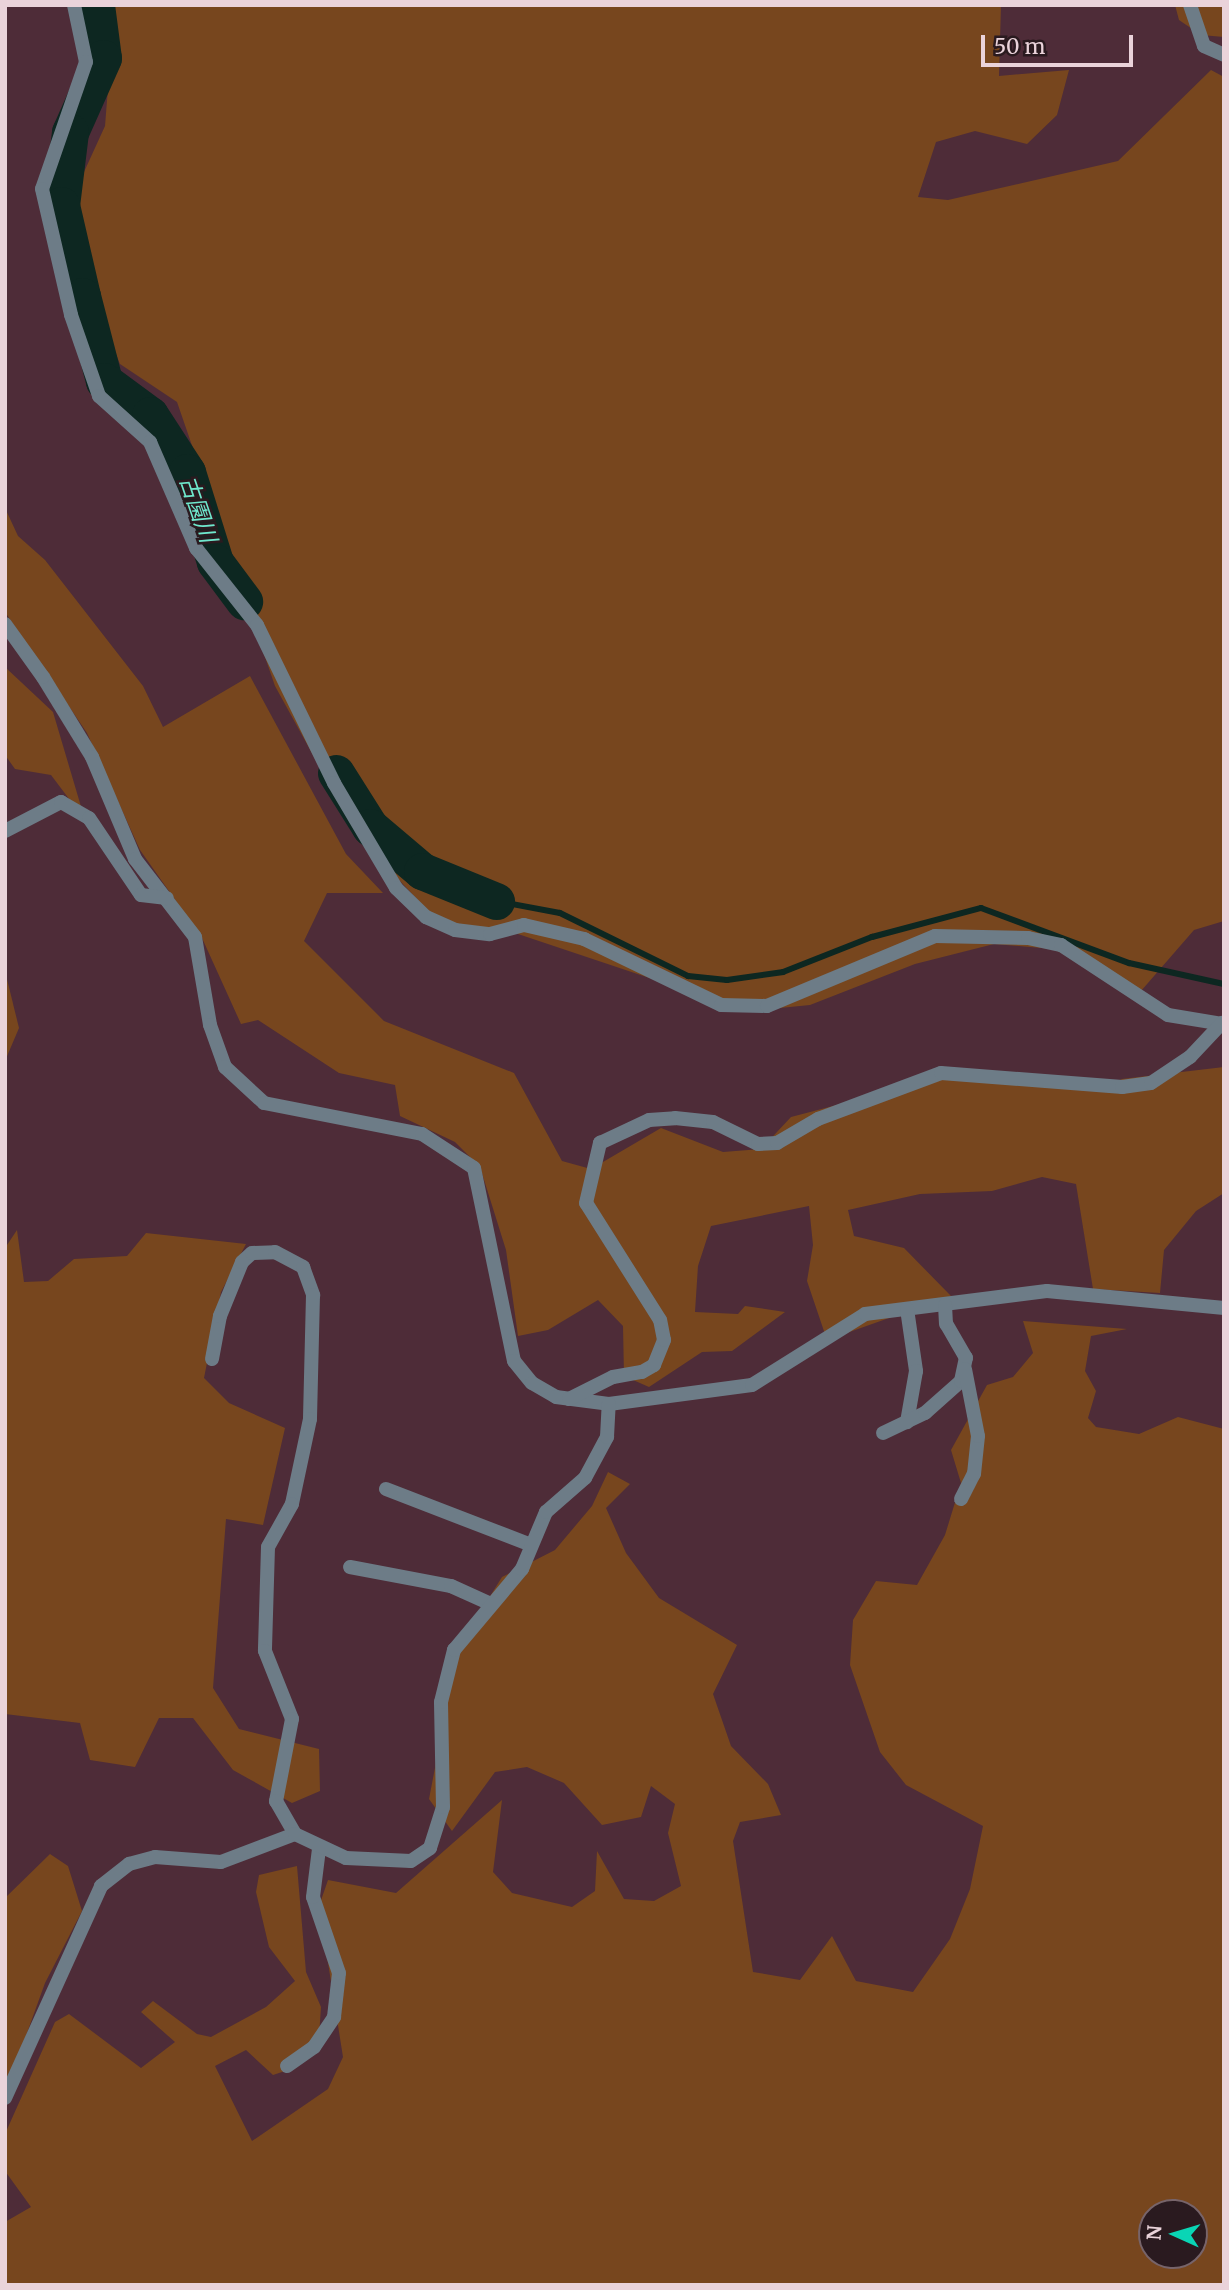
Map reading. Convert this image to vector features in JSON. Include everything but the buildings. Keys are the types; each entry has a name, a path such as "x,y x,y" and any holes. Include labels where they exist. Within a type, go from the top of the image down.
{"street":[{"path":"74,5 86,62 42,189 71,315 99,396 150,442 196,548 257,625 334,783 396,888 426,917 455,930 490,934 524,925 584,939 721,1004 767,1006 935,936 1028,938 1061,945 1168,1015 1220,1023"},
{"path":"1190,5 1204,46 1224,55"},
{"path":"5,624 43,677 92,757 135,859 195,937 210,1025 225,1067 264,1103 422,1134 474,1167 514,1362 532,1383 569,1399 609,1404 752,1385 865,1314 1047,1291 1224,1308"},
{"path":"5,831 61,802 89,818 141,895 167,898"},
{"path":"569,1399 613,1377 642,1373 654,1365 664,1340 660,1320 586,1203 600,1143 649,1120 675,1118 713,1122 758,1144 777,1143 818,1119 941,1073 1122,1087 1151,1083 1190,1057 1220,1023"},
{"path":"212,1359 220,1316 242,1262 252,1253 275,1252 303,1267 313,1295 310,1419 292,1504 268,1547 266,1638 292,1719 276,1801 295,1834 319,1849 385,1862 411,1861 430,1848 446,1774 446,1673 454,1650 522,1569 546,1513 585,1478 607,1437 609,1404"},
{"path":"945,1305 965,1369 978,1436 974,1474 961,1499"},
{"path":"907,1309 916,1371 907,1422"},
{"path":"883,1433 907,1422 942,1398 965,1369"},
{"path":"386,1489 531,1545"},
{"path":"350,1567 451,1586 491,1604"},
{"path":"5,2098 101,1886 129,1864 155,1857 221,1862 295,1834"},
{"path":"287,2066 314,2047 334,2017 339,1973 313,1897 319,1849"}],"shaded area":[{"path":"91,5 1001,5 999,76 1069,70 1057,115 1027,144 975,131 936,142 918,197 948,200 1118,161 1211,70 1224,77 1224,921 1194,930 1141,991 1053,949 994,944 915,964 810,1005 748,1011 515,933 468,931 430,913 357,835 275,686 177,402 120,364 91,293 73,196 105,126 111,50"},
{"path":"1175,5 1224,5 1224,37 1201,35 1179,20"},
{"path":"5,508 18,536 45,560 143,686 163,727 250,676 346,854 383,893 327,893 304,941 384,1021 514,1073 562,1161 591,1169 661,1128 723,1152 761,1149 791,1117 940,1078 1101,1091 1122,1079 1224,1067 1224,1193 1196,1211 1164,1250 1160,1293 1093,1289 1076,1184 1042,1177 992,1191 920,1194 848,1210 854,1236 904,1248 951,1296 827,1340 807,1281 813,1245 809,1206 711,1226 698,1266 695,1312 738,1314 745,1306 785,1312 732,1351 702,1352 649,1387 624,1376 623,1326 598,1300 548,1330 518,1336 506,1250 480,1167 455,1142 400,1116 395,1085 339,1073 258,1020 241,1024 202,938 140,850 87,733 5,612"},
{"path":"5,667 53,712 85,820 51,775 15,769 5,755"},
{"path":"5,971 19,1028 5,1061"},
{"path":"17,1230 24,1282 48,1281 74,1259 127,1256 146,1233 246,1244 221,1292 204,1378 229,1403 285,1428 263,1525 226,1519 213,1688 239,1729 319,1749 320,1791 292,1803 233,1770 193,1718 159,1718 135,1767 90,1760 80,1723 5,1714 5,1248"},
{"path":"1023,1321 1127,1329 1091,1336 1085,1371 1096,1391 1088,1418 1096,1427 1139,1434 1178,1417 1224,1429 1224,2285 5,2285 5,2222 31,2207 5,2171 5,2134 55,2022 69,2014 141,2068 175,2042 141,2012 153,2001 197,2034 211,2037 266,2007 295,1981 269,1947 256,1892 259,1875 297,1866 306,1972 321,2007 319,2037 297,2067 273,2075 246,2050 215,2066 252,2141 328,2089 343,2057 319,1906 328,1880 396,1893 502,1800 493,1872 512,1893 572,1907 595,1891 597,1851 624,1899 654,1901 681,1886 668,1833 675,1804 651,1786 641,1817 602,1825 564,1783 527,1767 495,1772 452,1831 429,1799 458,1648 502,1577 555,1550 592,1506 608,1472 630,1484 606,1508 626,1553 659,1598 737,1645 713,1694 731,1746 768,1784 781,1815 740,1822 733,1841 753,1972 800,1980 832,1936 856,1981 913,1992 950,1939 970,1889 983,1826 906,1785 880,1752 850,1665 853,1620 876,1581 917,1585 945,1535 961,1483 951,1450 987,1385 1013,1377 1033,1353"},
{"path":"50,1854 68,1866 82,1911 45,1983 5,2094 5,1898"}],"waterway":[{"name":"古園川","path":"96,5 103,58 70,132 61,205 82,296 104,381 150,415 187,472 215,562 244,601"},
{"name":"古園川","path":"336,773 370,827 422,871 496,901"},
{"path":"496,901 560,913 688,976 727,980 783,972 872,937 981,908 1129,963 1224,984"}]}
